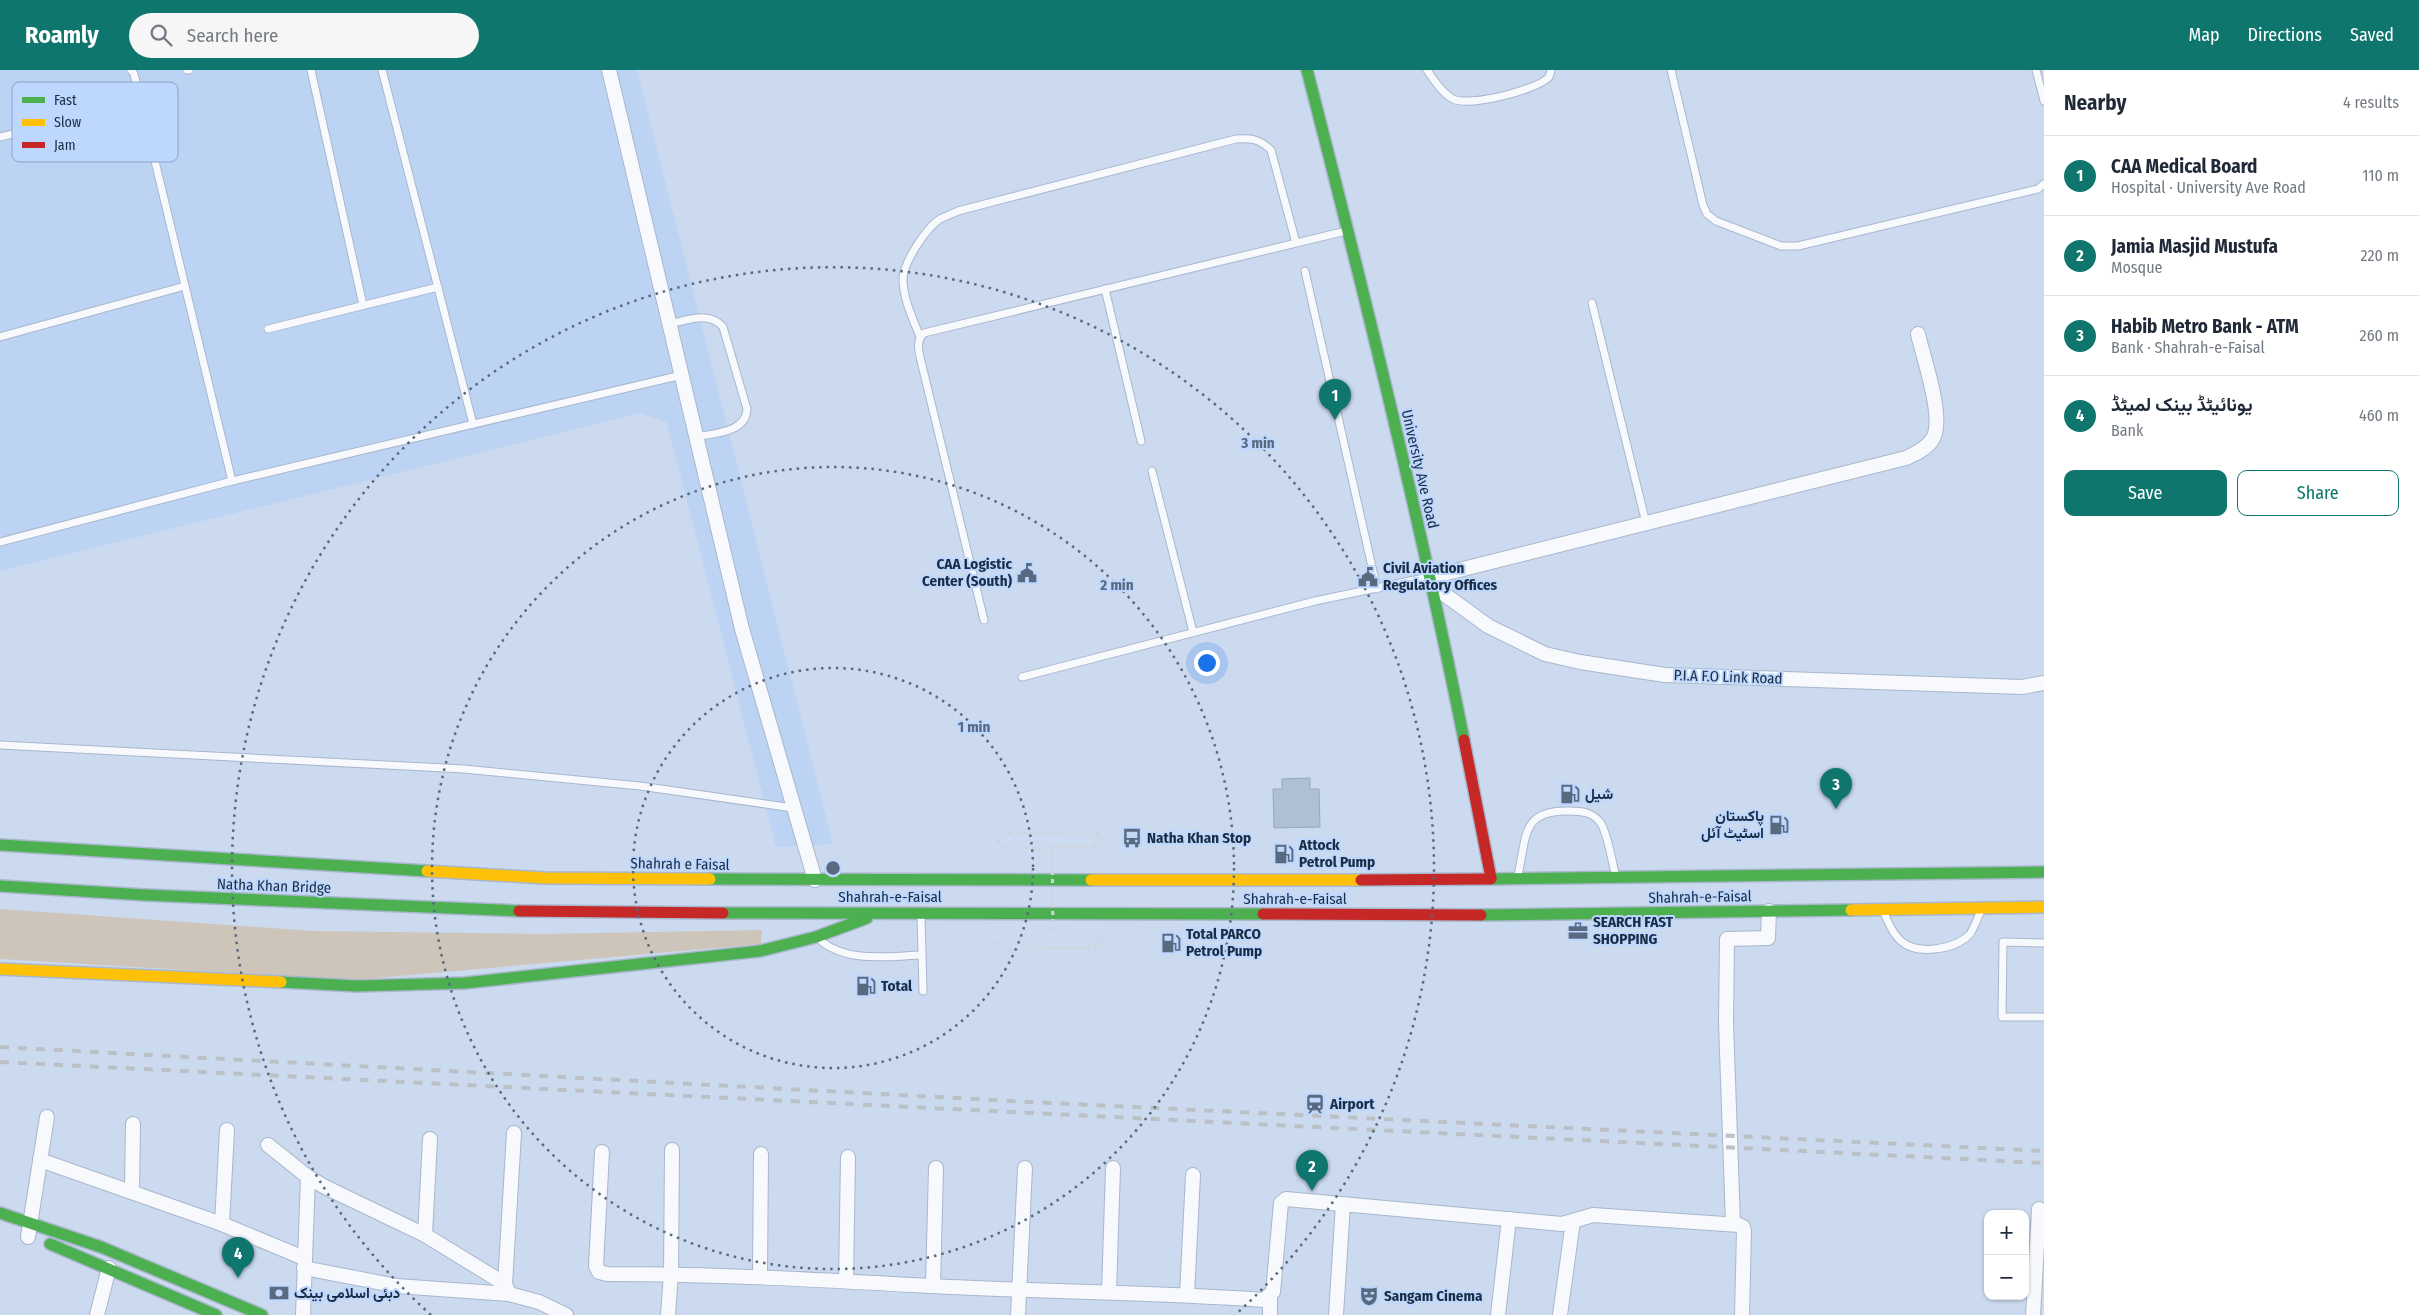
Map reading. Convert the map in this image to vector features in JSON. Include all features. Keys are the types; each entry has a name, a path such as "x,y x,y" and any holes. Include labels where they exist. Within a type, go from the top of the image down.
{"main road":[{"name":"University Ave Road","path":"1307,70 1348,230 1432,581 1491,878"},
{"name":"Natha Khan Bridge","path":"0,845 545,878"},
{"name":"Shahrah-e-Faisal","path":"814,880 1420,880 2044,872"},
{"name":"Shahrah e Faisal","path":"545,878 814,880"},
{"name":"Natha Khan Bridge","path":"0,886 144,895 546,912"},
{"name":"Shahrah-e-Faisal","path":"546,912 1507,914 2044,907"},
{"path":"0,969 357,986 465,983 760,951 816,937 884,912"},
{"path":"0,1213 25,1231 216,1315"},
{"path":"25,1231 101,1247 262,1315"}],"street":[{"path":"609,70 742,629 814,880"},
{"path":"1432,581 1646,523 1906,458 1919,452 1932,440 1937,429 1937,415 1918,334"},
{"name":"P.I.A F.O Link Road","path":"1432,581 1488,626 1545,654 1580,662 1665,675 2022,687 2044,684"},
{"path":"1733,1224 1726,1022 1727,939 1768,938 1769,911"},
{"path":"25,1231 47,1118"},
{"path":"132,1192 133,1124"},
{"path":"222,1224 227,1130"},
{"path":"507,1289 514,1133"},
{"path":"425,1235 430,1139"},
{"path":"268,1145 308,1177 325,1187 425,1235 507,1289 566,1315"},
{"path":"668,1315 672,1274 672,1150"},
{"path":"602,1152 596,1266 599,1272 607,1274 760,1276 932,1286 1187,1295 1264,1300 1273,1292 1283,1201 1286,1199 1562,1224 1593,1215 1733,1224 1743,1227 1744,1231 1742,1315"},
{"path":"760,1276 761,1154"},
{"path":"846,1281 848,1157"},
{"path":"40,1160 222,1224 304,1263 397,1286 507,1289"},
{"path":"932,1286 936,1168"},
{"path":"1018,1315 1025,1168"},
{"path":"1109,1292 1113,1168"},
{"path":"1187,1295 1193,1175"},
{"path":"303,1315 308,1177"},
{"path":"1336,1315 1342,1204"},
{"path":"2033,1315 2040,1253 2039,1209"},
{"path":"1498,1315 1509,1218"},
{"path":"1560,1315 1574,1221"},
{"path":"97,1315 109,1268"},
{"path":"1270,1296 1270,1315"}],"lane":[{"path":"311,70 363,305"},
{"path":"382,70 473,424"},
{"path":"1427,70 1438,86 1454,99 1476,101 1535,87 1544,83 1549,77 1551,70"},
{"path":"1671,70 1703,205 1707,214 1716,221 1781,246 1798,246 2038,189 2044,184"},
{"path":"2036,70 2044,101"},
{"path":"984,620 920,357 918,347 920,337 906,299 902,279 906,266 926,232 939,220 958,211 1236,139 1253,138 1262,141 1271,150 1296,243"},
{"path":"155,162 232,481"},
{"path":"920,337 924,333 1348,230"},
{"path":"1304,270 1377,589"},
{"path":"0,338 185,286"},
{"path":"268,329 438,287"},
{"path":"1106,289 1141,441"},
{"path":"1592,303 1646,523"},
{"path":"669,324 704,317 718,321 723,327 747,409 743,421 733,429 696,437"},
{"path":"0,542 232,481 682,375"},
{"path":"1152,471 1193,632"},
{"path":"1022,677 1315,601 1432,581"},
{"path":"0,745 464,769 640,786 793,808"},
{"path":"1518,878 1530,825 1540,814 1552,810 1584,811 1601,823 1616,876"},
{"path":"1883,909 1892,930 1903,943 1924,949 1943,948 1960,943 1971,932 1982,908"},
{"path":"921,913 923,992"},
{"path":"816,937 834,951 844,954 859,956 922,955"},
{"path":"2044,943 2003,942 2002,1017 2044,1017"}],"path":[{"path":"1040,880 1040,848 1004,848 998,843 999,838 1004,834 1093,832 1098,834 1100,839 1094,847 1052,847 1053,932 1061,932"},
{"path":"1005,934 999,937 997,943 1000,948 1006,950 1094,947 1099,944 1100,939 1094,932"}],"shaded area":[{"path":"0,70 637,70 833,844 776,847 667,423 641,413 0,571"},
{"path":"0,909 313,931 542,934 762,930 761,944 353,980 0,959"}],"building":[{"path":"1310,778 1310,789 1319,789 1320,827 1274,828 1273,789 1282,789 1282,779"}],"railway":[{"path":"0,1047 1031,1102 2044,1151"},
{"path":"0,1062 2044,1163"}],"traffic: fast":[{"path":"1307,70 1390,404 1429,572 1464,740"},
{"path":"0,845 427,871"},
{"path":"1491,879 2044,872"},
{"path":"710,879 1091,880"},
{"path":"0,886 145,895 519,911"},
{"path":"1481,915 1851,910"},
{"path":"723,913 1263,914"},
{"path":"281,982 357,986 465,983 760,951 816,937 867,918"},
{"path":"0,1213 101,1247 262,1315"},
{"path":"50,1244 216,1315"}],"traffic: slow":[{"path":"427,871 545,878 710,879"},
{"path":"1091,880 1361,880"},
{"path":"1851,910 2044,907"},
{"path":"0,969 281,982"}],"traffic: jam":[{"path":"1464,740 1491,878"},
{"path":"1361,880 1491,879"},
{"path":"519,911 723,913"},
{"path":"1263,914 1481,915"}],"place":[{"name":"CAA Medical Board","path":"1335,420"},
{"name":"CAA Logistic Center (South)","path":"1027,573"},
{"name":"Civil Aviation Regulatory Offices","path":"1368,577"},
{"name":"شیل","path":"1570,794"},
{"name":"Habib Metro Bank - ATM","path":"1836,809"},
{"name":"پاکستان اسٹیٹ آئل","path":"1779,825"},
{"name":"Natha Khan Stop","path":"1132,838"},
{"name":"Attock Petrol Pump","path":"1284,854"},
{"name":"SEARCH FAST SHOPPING","path":"1578,931"},
{"name":"Total PARCO Petrol Pump","path":"1171,943"},
{"name":"Total","path":"866,986"},
{"name":"Airport","path":"1315,1104"},
{"name":"Jamia Masjid Mustufa","path":"1312,1191"},
{"name":"یونائیٹڈ بینک لمیٹڈ","path":"238,1278"},
{"name":"دبئی اسلامی بینک","path":"279,1293"},
{"name":"Sangam Cinema","path":"1369,1296"}]}
